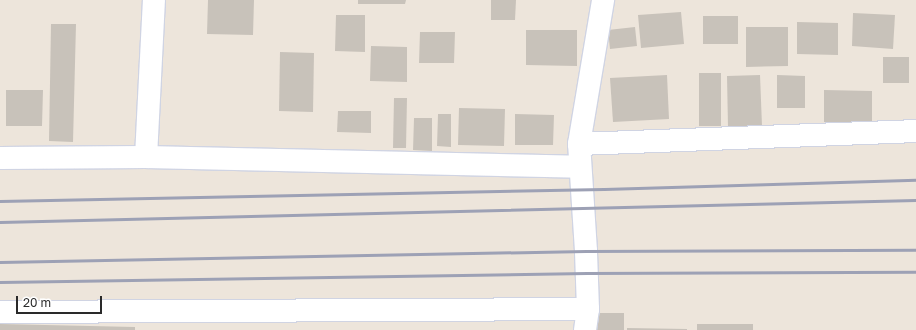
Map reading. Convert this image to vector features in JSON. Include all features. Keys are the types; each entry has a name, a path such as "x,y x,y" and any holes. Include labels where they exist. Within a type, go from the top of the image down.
{"street":[{"path":"146,157 154,0"},
{"path":"585,330 588,309 579,144 603,0"},
{"path":"579,144 916,131"},
{"path":"0,158 146,157 580,167"},
{"path":"0,312 588,309"}],"building":[{"path":"208,0 254,0 253,35 207,34"},
{"path":"358,0 406,0 405,4 358,4"},
{"path":"491,0 516,0 515,20 491,20"},
{"path":"681,12 684,44 641,48 638,15"},
{"path":"853,13 895,15 893,49 852,46"},
{"path":"336,15 365,15 365,52 335,51"},
{"path":"703,16 738,16 738,44 703,44"},
{"path":"797,22 838,23 838,55 797,54"},
{"path":"51,24 76,24 73,142 49,141"},
{"path":"635,27 637,46 610,49 608,30"},
{"path":"746,27 788,27 788,66 746,67"},
{"path":"526,30 577,30 577,66 526,65"},
{"path":"420,32 455,32 454,63 419,63"},
{"path":"371,46 407,47 407,82 370,81"},
{"path":"280,52 314,53 313,112 279,111"},
{"path":"883,57 909,57 909,83 883,83"},
{"path":"699,73 721,73 721,126 699,126"},
{"path":"667,75 669,119 613,122 610,78"},
{"path":"760,75 762,126 728,127 727,76"},
{"path":"777,75 805,76 805,108 777,108"},
{"path":"6,90 43,90 42,126 6,126"},
{"path":"824,90 872,91 872,123 824,122"},
{"path":"394,98 407,98 406,148 393,148"},
{"path":"459,108 505,109 504,146 458,145"},
{"path":"338,111 371,111 371,133 337,132"},
{"path":"438,114 451,114 451,147 437,146"},
{"path":"515,114 554,115 553,145 515,145"},
{"path":"414,118 432,118 432,151 413,150"},
{"path":"591,313 624,313 624,330 591,330"},
{"path":"0,324 135,327 135,330 0,330"},
{"path":"697,324 753,324 753,330 697,330"},
{"path":"627,328 687,329 687,330 627,330"}],"railway":[{"path":"0,201 604,189 916,180"},
{"path":"0,222 916,200"},
{"path":"0,262 586,251 916,250"},
{"path":"0,282 587,273 916,272"}]}
